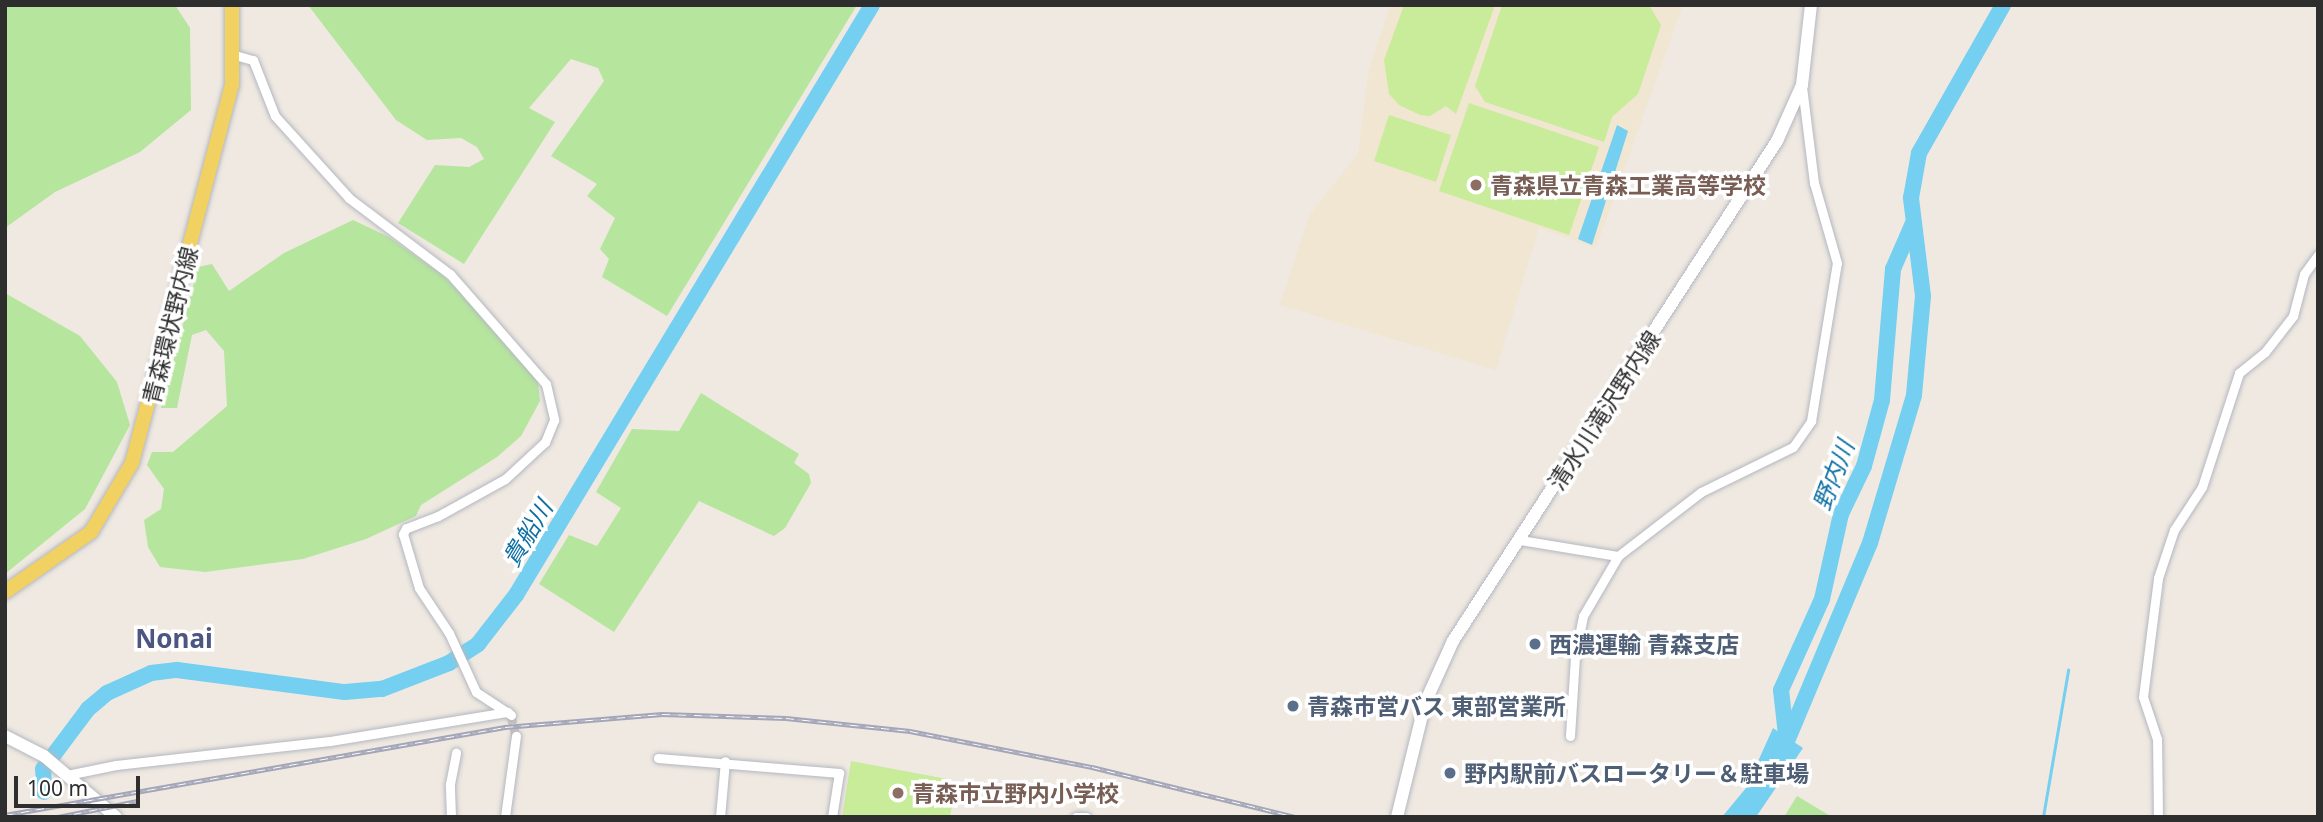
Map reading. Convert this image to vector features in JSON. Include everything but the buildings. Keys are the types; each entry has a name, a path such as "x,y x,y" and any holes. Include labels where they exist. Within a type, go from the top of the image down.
{"main road":[{"name":"青森環状野内線","path":"5,592 91,532 132,463 232,85 232,5"},
{"name":"清水川滝沢野内線","path":"1397,817 1435,675 1770,154 1802,85 1811,5"},
{"path":"5,736 49,761 116,817"}],"street":[{"path":"66,775 116,765 331,741 509,714 476,692 455,649 419,588 403,534 406,528 438,516 505,479 545,442 554,420 546,384 450,274 349,198 275,116 253,60 234,55"},
{"path":"1570,736 1575,656 1583,616 1618,556 1701,492 1793,447 1811,421 1837,264 1814,183 1802,85"},
{"path":"2158,817 2157,739 2143,696 2158,578 2174,530 2202,487 2239,373 2265,352 2293,316 2304,274 2318,255"},
{"path":"1520,540 1618,556"},
{"path":"505,817 516,736"},
{"path":"450,817 450,785 456,753"},
{"path":"657,758 725,761 839,773 832,817"},
{"path":"720,817 725,761"},
{"path":"1076,817 1086,817"}],"shaded area":[{"name":"青森県立青森工業高等学校","path":"1390,5 1683,5 1596,248 1539,228 1496,370 1280,305 1309,216 1358,153 1369,70"}],"green space":[{"path":"5,5 175,5 190,28 191,110 140,152 55,192 5,228"},
{"path":"308,5 857,5 667,316 602,277 609,259 600,249 615,218 587,196 597,184 551,156 604,81 598,68 571,59 529,108 555,122 464,264 398,223 435,165 469,167 484,159 477,147 461,138 427,140 396,120"},
{"path":"1404,5 1495,5 1456,114 1446,106 1430,116 1420,115 1399,105 1389,94 1384,60"},
{"path":"1502,5 1649,5 1661,25 1638,94 1612,117 1604,142 1485,102 1475,86"},
{"path":"1469,103 1599,147 1569,235 1439,191"},
{"path":"1389,115 1451,135 1436,182 1374,161"},
{"path":"353,220 389,237 440,273 484,314 538,382 540,401 521,436 497,457 421,505 416,516 366,539 303,559 205,572 160,567 148,547 144,520 161,509 164,489 147,465 152,452 173,452 227,406 224,351 206,330 192,335 177,408 161,408 198,267 212,264 229,291 284,253"},
{"path":"5,293 80,336 117,382 130,425 85,509 5,574"},
{"path":"701,393 799,454 794,463 809,474 811,483 785,528 774,536 699,501 614,632 539,584 569,535 597,546 621,508 596,492 632,429 679,431"},
{"name":"青森市立野内小学校","path":"851,761 947,779 955,789 950,817 842,817"},
{"path":"1797,796 1832,817 1784,817"}],"water":[{"path":"1617,125 1628,131 1592,245 1578,239"},
{"path":"1773,728 1803,748 1756,817 1722,817 1746,788"}],"waterway":[{"name":"貴船川","path":"44,792 43,769 88,709 107,693 151,673 177,670 345,692 382,689 449,663 478,644 516,595 872,5"},
{"name":"野内川","path":"1780,758 1870,543 1914,395 1923,296 1911,198 1919,153 2003,5"},
{"name":"野内川","path":"1786,735 1781,690 1822,599 1841,514 1864,466 1882,400 1893,269 1913,223"},
{"path":"2043,817 2068,670"}],"tunnel":[{"path":"511,715 516,736"}],"railway":[{"path":"5,815 505,727 662,714 786,718 910,731 1092,767 1296,817"},
{"path":"58,817 137,801"}],"place":[{"name":"青森県立青森工業高等学校","path":"1476,185"},
{"name":"西濃運輸 青森支店","path":"1535,644"},
{"name":"青森市営バス 東部営業所","path":"1293,706"},
{"name":"野内駅前バスロータリー＆駐車場","path":"1450,773"},
{"name":"青森市立野内小学校","path":"898,793"}],"district":[{"name":"Nonai","path":"174,639"}]}
